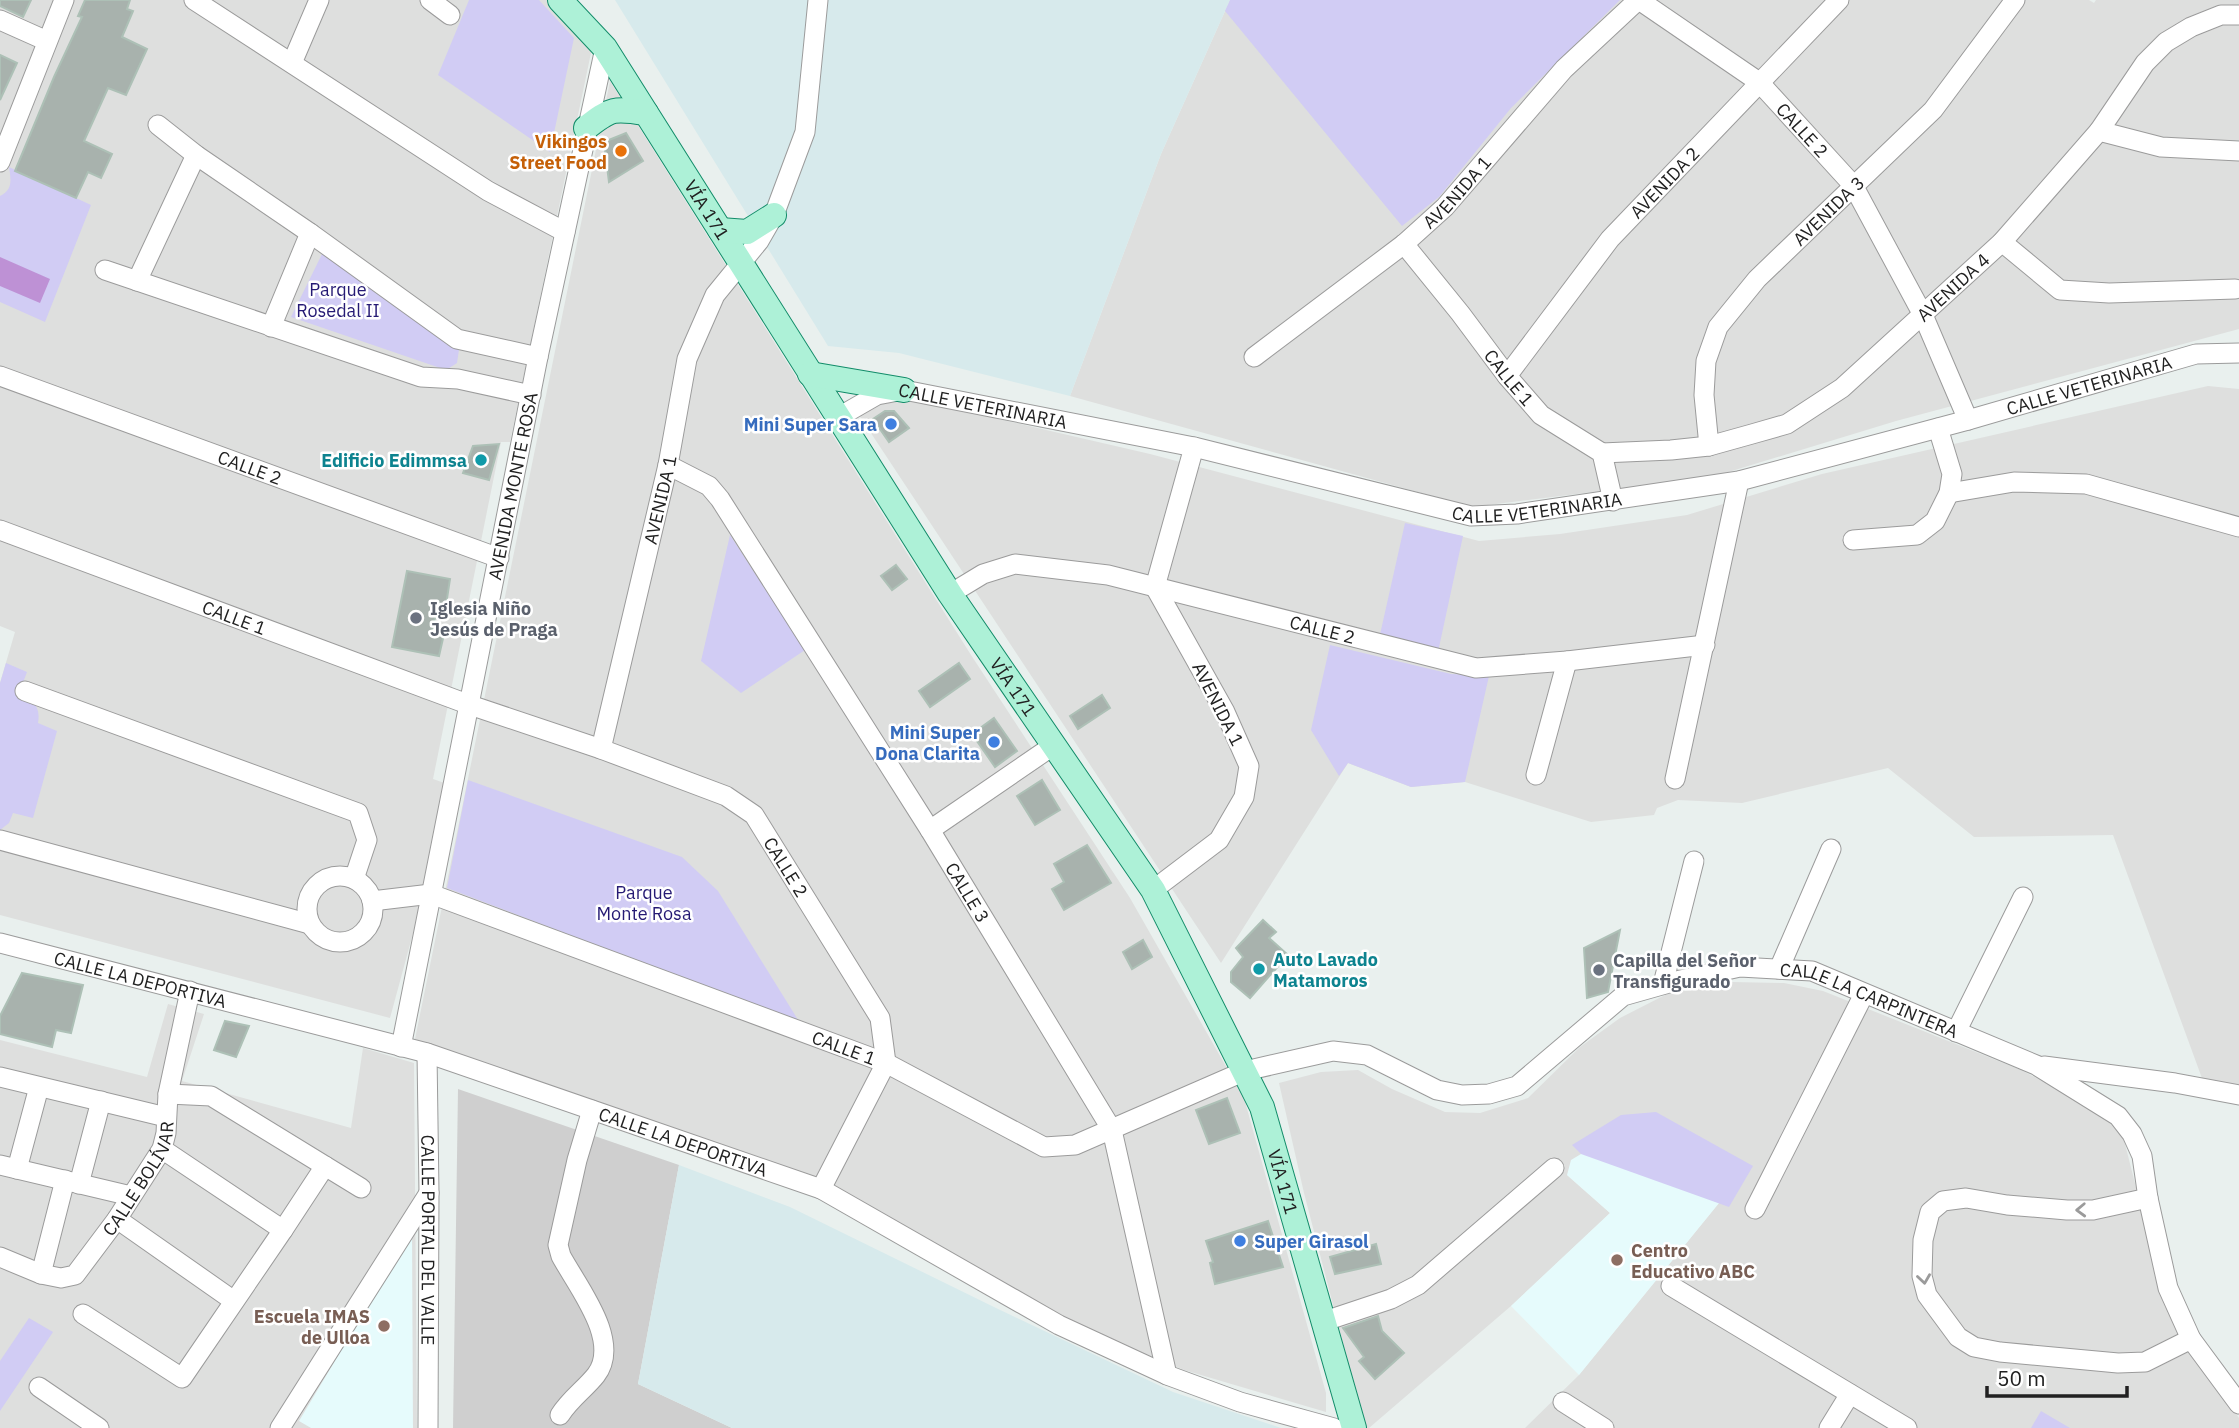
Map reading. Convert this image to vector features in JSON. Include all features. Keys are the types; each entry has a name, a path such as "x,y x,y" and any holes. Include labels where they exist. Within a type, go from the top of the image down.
{"main road":[{"name":"VÍA 171","path":"560,0 605,48 950,594 1153,890 1262,1107 1354,1428"},
{"path":"586,128 604,113 621,109 646,113"},
{"path":"720,230 747,232 774,215"},
{"path":"810,373 904,390"}],"street":[{"path":"0,162 64,0"},
{"path":"194,0 488,191 565,232"},
{"path":"292,63 320,0"},
{"path":"430,0 450,15"},
{"name":"AVENIDA 1","path":"601,749 668,465 687,359 715,295 759,241 774,215 805,132 818,0"},
{"name":"AVENIDA 1","path":"1254,357 1404,244 1445,207 1564,69 1638,0"},
{"name":"CALLE 2","path":"1638,0 1759,82 1853,185 1923,315 1968,420"},
{"name":"AVENIDA 2","path":"1507,376 1610,239 1839,0"},
{"name":"AVENIDA 3","path":"1709,446 1704,395 1706,361 1718,327 1757,279 1933,110 2015,0"},
{"name":"AVENIDA 4","path":"1602,453 1709,446 1787,424 1842,388 2002,242 2099,131 2145,63 2166,41 2221,15 2239,15"},
{"path":"0,20 47,40"},
{"name":"AVENIDA MONTE ROSA","path":"401,1046 538,357 605,48"},
{"path":"158,125 196,155 457,339 538,357"},
{"path":"2099,131 2161,147 2239,151"},
{"path":"137,281 196,155"},
{"path":"271,327 310,233"},
{"path":"2002,242 2060,290 2109,293 2235,289"},
{"name":"CALLE 1","path":"1404,244 1507,376 1541,415 1602,453"},
{"path":"105,271 421,377 458,379 531,395"},
{"name":"CALLE VETERINARIA","path":"837,418 877,395 904,390 1194,447 1471,516 1517,514 1739,481 1968,420 2196,354 2239,353"},
{"name":"CALLE 2","path":"0,376 499,558"},
{"path":"1853,540 1917,535 1935,521 1949,493 1952,474 1938,428"},
{"path":"1155,587 1194,447"},
{"path":"1602,453 1609,490 1614,501"},
{"name":"CALLE 3","path":"668,465 709,486 720,499 930,830 1112,1130 1167,1375"},
{"path":"1675,779 1739,481"},
{"path":"1949,493 2014,482 2086,484 2239,527"},
{"name":"CALLE 1","path":"0,530 470,705"},
{"name":"CALLE 2","path":"950,594 984,574 1015,564 1108,575 1476,668 1567,661 1705,645"},
{"name":"AVENIDA 1","path":"1153,890 1219,840 1244,797 1249,766 1225,712 1155,587"},
{"path":"1535,775 1567,661"},
{"path":"25,691 358,813 367,840 354,879"},
{"name":"CALLE 2","path":"470,705 601,749 726,796 754,815 880,1018 886,1063"},
{"path":"930,830 1054,745"},
{"path":"0,840 310,924"},
{"path":"1779,970 1831,849"},
{"path":"1663,984 1694,860"},
{"path":"343,876 354,879 367,891 372,901 372,917 365,931 346,942 324,939 310,924 308,902 313,891 331,878 343,876"},
{"path":"372,901 431,894"},
{"name":"CALLE 1","path":"431,894 886,1063 1044,1147 1075,1145 1245,1071"},
{"path":"1956,1032 2023,897"},
{"name":"CALLE LA DEPORTIVA","path":"0,943 427,1053 821,1189 1059,1325 1167,1375 1240,1402 1334,1428"},
{"name":"CALLE LA CARPINTERA","path":"1245,1071 1333,1051 1367,1055 1437,1090 1489,1094 1517,1086 1623,996 1740,967 1812,971 2036,1065 2118,1116 2132,1134 2142,1156 2148,1198 2168,1288 2191,1339 2239,1404"},
{"name":"CALLE BOLÍVAR","path":"0,1257 41,1274 61,1278 75,1275 117,1219 162,1149 166,1133 168,1094 190,991"},
{"path":"1755,1209 1864,994"},
{"name":"CALLE PORTAL DEL VALLE","path":"427,1053 428,1428"},
{"path":"821,1189 886,1063"},
{"path":"2036,1065 2175,1083 2239,1095"},
{"path":"0,1077 166,1116"},
{"path":"39,1087 5,1168 131,1196"},
{"path":"168,1094 211,1096 361,1188"},
{"path":"41,1274 101,1101"},
{"path":"560,1415 567,1403 597,1374 603,1364 603,1333 558,1245 577,1160 592,1110"},
{"path":"162,1149 283,1230"},
{"path":"83,1314 182,1378 326,1166"},
{"path":"1325,1321 1391,1299 1418,1285 1554,1168"},
{"path":"280,1428 429,1193"},
{"path":"2148,1198 2093,1210 2007,1205 1966,1198 1943,1202 1930,1212 1923,1240 1922,1276 1927,1295 1958,1336 1974,1347 2000,1352 2118,1363 2145,1362 2191,1339"},
{"path":"117,1219 234,1301"},
{"path":"1671,1286 1907,1428"},
{"path":"39,1387 99,1428"},
{"path":"1829,1428 1850,1394"},
{"path":"1563,1402 1604,1428"}],"shaded area":[{"path":"0,0 549,0 592,48 510,442 501,442 433,779 453,786 390,1018 0,915 0,683 15,632 0,626"},
{"path":"615,0 1230,0 1161,154 1070,396 899,353 828,346"},
{"path":"1230,0 2089,0 2094,3 2096,0 2239,0 2239,329 1896,421 1722,474 1472,507 1070,396 1161,154"},
{"path":"610,81 971,655 1130,898 1244,1098 1326,1393 1326,1412 1184,1370 1054,1316 820,1184 415,1039"},
{"path":"0,257 50,279 40,303 0,286"},
{"path":"2208,386 2239,389 2239,1092 2203,1081 2113,835 1974,837 1888,768 1742,803 1678,800 1657,808 1654,815 1591,822 1465,782 1411,787 1348,763 1221,963 859,415 877,403 920,401 1150,454 1479,541 1560,534 1687,515 1822,474"},
{"path":"1732,982 1784,983 1823,991 2021,1070 2075,1098 2108,1121 2124,1140 2155,1277 2177,1325 2239,1418 2239,1428 1525,1428 1579,1375 1719,1203 1567,1175 1610,1213 1511,1306 1369,1428 1365,1428 1304,1193 1279,1083 1321,1072 1358,1070 1392,1089 1445,1112 1480,1113 1528,1098 1580,1047 1620,1018 1667,994"},
{"path":"168,1004 204,1014 182,1081 351,1128 363,1048 414,1063 417,1428 0,1428 0,1040 147,1077"},
{"path":"458,1089 679,1165 638,1384 732,1428 453,1428"},
{"name":"Centro Educativo ABC","path":"1581,1154 1593,1154 1719,1203 1579,1375 1511,1306 1610,1213 1567,1175 1571,1160"},
{"path":"679,1165 790,1207 1173,1392 1281,1428 732,1428 638,1384"},
{"name":"Escuela IMAS de Ulloa","path":"412,1232 413,1428 311,1428 299,1421"}],"green space":[{"path":"469,0 539,0 574,38 550,152 438,75"},
{"path":"1230,0 1620,0 1511,108 1439,197 1402,226 1225,11"},
{"path":"9,167 91,205 45,322 0,302 0,196 9,188"},
{"name":"Parque Rosedal II","path":"323,252 460,343 457,363 446,370 291,317"},
{"path":"1405,523 1463,536 1438,652 1379,639"},
{"path":"730,535 805,650 741,693 701,661"},
{"path":"1330,645 1451,674 1489,676 1465,782 1411,787 1348,763 1339,776 1311,730"},
{"path":"6,663 27,672 19,693 35,705 38,723 57,731 33,818 13,813 9,823 0,830 0,683"},
{"name":"Parque Monte Rosa","path":"468,780 682,857 718,891 800,1023 447,888"},
{"path":"1656,1112 1753,1166 1729,1207 1581,1154 1572,1145 1621,1115"},
{"path":"29,1318 53,1332 0,1411 0,1361"},
{"path":"2041,1411 2070,1428 2031,1428"}],"building":[{"path":"0,0 31,0 23,17 0,6"},
{"path":"85,0 130,0 127,9 133,11 122,37 147,49 126,95 108,88 84,141 112,154 101,178 88,172 76,198 15,171 82,17 78,16"},
{"path":"0,55 17,63 0,100"},
{"name":"Vikingos Street Food","path":"626,133 643,161 609,182 604,142"},
{"name":"Mini Super Sara","path":"885,411 894,411 909,428 889,442 873,419"},
{"name":"Edificio Edimmsa","path":"499,444 489,480 463,473 473,446"},
{"path":"896,565 907,579 892,590 881,576"},
{"name":"Iglesia Niño Jesús de Praga","path":"407,571 450,579 446,605 438,603 432,632 444,634 439,656 392,647"},
{"path":"959,663 970,679 930,707 919,691"},
{"path":"1102,695 1110,708 1078,729 1070,716"},
{"name":"Mini Super Dona Clarita","path":"994,718 1017,751 995,767 972,734"},
{"path":"1042,780 1060,810 1035,825 1017,796"},
{"path":"1087,845 1111,883 1064,910 1052,889 1064,882 1054,864"},
{"name":"Auto Lavado Matamoros","path":"1263,920 1276,932 1269,938 1288,955 1250,998 1231,982 1231,972 1243,957 1236,948"},
{"name":"Capilla del Señor Transfigurado","path":"1620,930 1608,992 1587,998 1584,948"},
{"path":"1143,940 1152,957 1132,969 1123,952"},
{"path":"22,973 83,985 71,1033 56,1030 52,1047 0,1034 0,1016"},
{"path":"225,1021 249,1026 236,1057 214,1050"},
{"path":"1227,1098 1240,1133 1209,1144 1196,1110"},
{"path":"1268,1221 1283,1267 1215,1284 1210,1263 1213,1262 1206,1241"},
{"path":"1376,1244 1381,1264 1335,1274 1330,1257"},
{"path":"1378,1316 1382,1331 1404,1353 1375,1379 1359,1361 1364,1357 1343,1328"}],"place":[{"name":"Vikingos Street Food","path":"621,151"},
{"name":"Mini Super Sara","path":"891,424"},
{"name":"Edificio Edimmsa","path":"481,460"},
{"name":"Iglesia Niño Jesús de Praga","path":"416,618"},
{"name":"Mini Super Dona Clarita","path":"994,742"},
{"name":"Auto Lavado Matamoros","path":"1259,969"},
{"name":"Capilla del Señor Transfigurado","path":"1599,970"},
{"name":"Super Girasol","path":"1240,1241"},
{"name":"Centro Educativo ABC","path":"1617,1260"},
{"name":"Escuela IMAS de Ulloa","path":"384,1326"}]}
